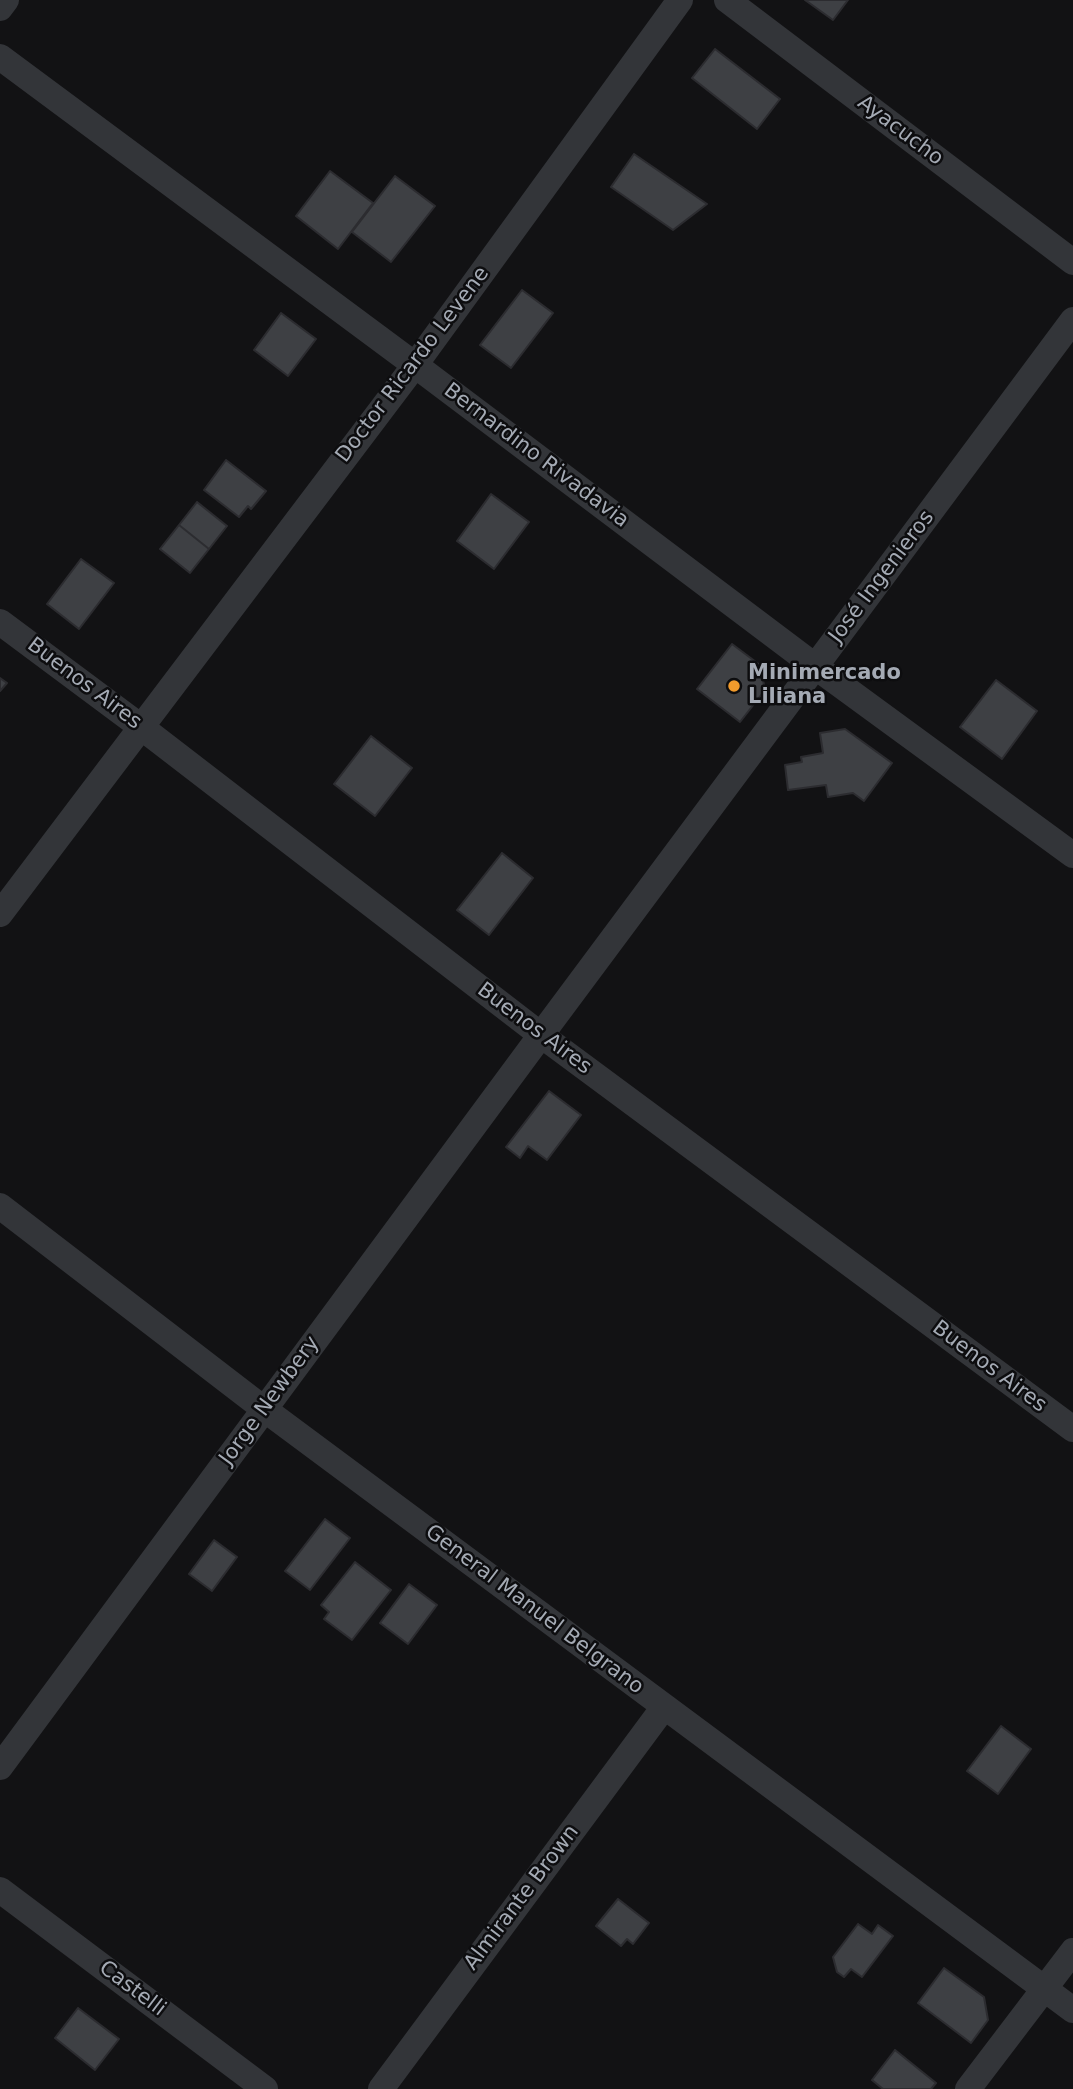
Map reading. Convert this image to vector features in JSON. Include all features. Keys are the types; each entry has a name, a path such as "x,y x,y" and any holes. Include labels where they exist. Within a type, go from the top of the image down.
{"street":[{"path":"0,8 6,0"},
{"name":"Doctor Ricardo Levene","path":"0,914 415,365 680,0"},
{"name":"Ayacucho","path":"727,0 1073,262"},
{"name":"Bernardino Rivadavia","path":"0,57 816,667 1073,855"},
{"name":"José Ingenieros","path":"541,1035 1073,320"},
{"name":"Buenos Aires","path":"0,622 541,1035 1073,1429"},
{"name":"Jorge Newbery","path":"0,1767 541,1035"},
{"name":"General Manuel Belgrano","path":"0,1206 264,1409 1073,2010"},
{"name":"Almirante Brown","path":"381,2089 664,1707"},
{"name":"Castelli","path":"0,1890 264,2089"},
{"path":"968,2089 1073,1951"}],"building":[{"path":"805,0 848,0 833,20"},
{"path":"715,49 780,99 757,129 692,78"},
{"path":"634,154 707,204 673,230 611,187"},
{"path":"330,171 373,203 338,249 296,216"},
{"path":"395,176 435,206 391,262 352,232"},
{"path":"522,290 553,313 511,368 480,345"},
{"path":"281,313 316,339 288,376 254,350"},
{"path":"226,460 266,491 251,509 248,506 239,517 204,490"},
{"path":"491,494 529,522 494,569 457,541"},
{"path":"197,502 227,526 209,549 179,525"},
{"path":"179,525 209,549 190,573 160,549"},
{"path":"81,559 114,583 79,629 47,604"},
{"path":"732,644 760,665 765,690 740,722 697,689"},
{"path":"0,678 7,683 0,691"},
{"path":"996,680 1037,711 1002,759 960,727"},
{"path":"845,729 892,763 864,801 853,793 828,797 826,785 788,790 785,765 802,762 801,757 823,753 820,733"},
{"path":"371,736 412,768 375,816 334,784"},
{"path":"502,853 533,878 489,935 457,910"},
{"path":"549,1091 581,1115 547,1160 528,1146 520,1158 506,1147"},
{"path":"325,1519 350,1538 310,1590 285,1571"},
{"path":"214,1540 237,1557 212,1591 189,1574"},
{"path":"355,1562 391,1590 352,1640 324,1619 329,1612 321,1605"},
{"path":"409,1584 437,1605 408,1644 380,1623"},
{"path":"1001,1726 1031,1749 998,1794 967,1771"},
{"path":"618,1899 649,1923 633,1944 627,1939 621,1946 596,1926"},
{"path":"858,1924 872,1934 878,1925 893,1936 862,1977 851,1969 844,1977 837,1972 833,1957"},
{"path":"944,1968 984,1997 988,2020 971,2043 918,2003"},
{"path":"78,2008 119,2039 95,2070 55,2038"},
{"path":"895,2050 936,2083 931,2089 883,2089 872,2080"}],"place":[{"name":"Minimercado Liliana","path":"734,686"}]}
